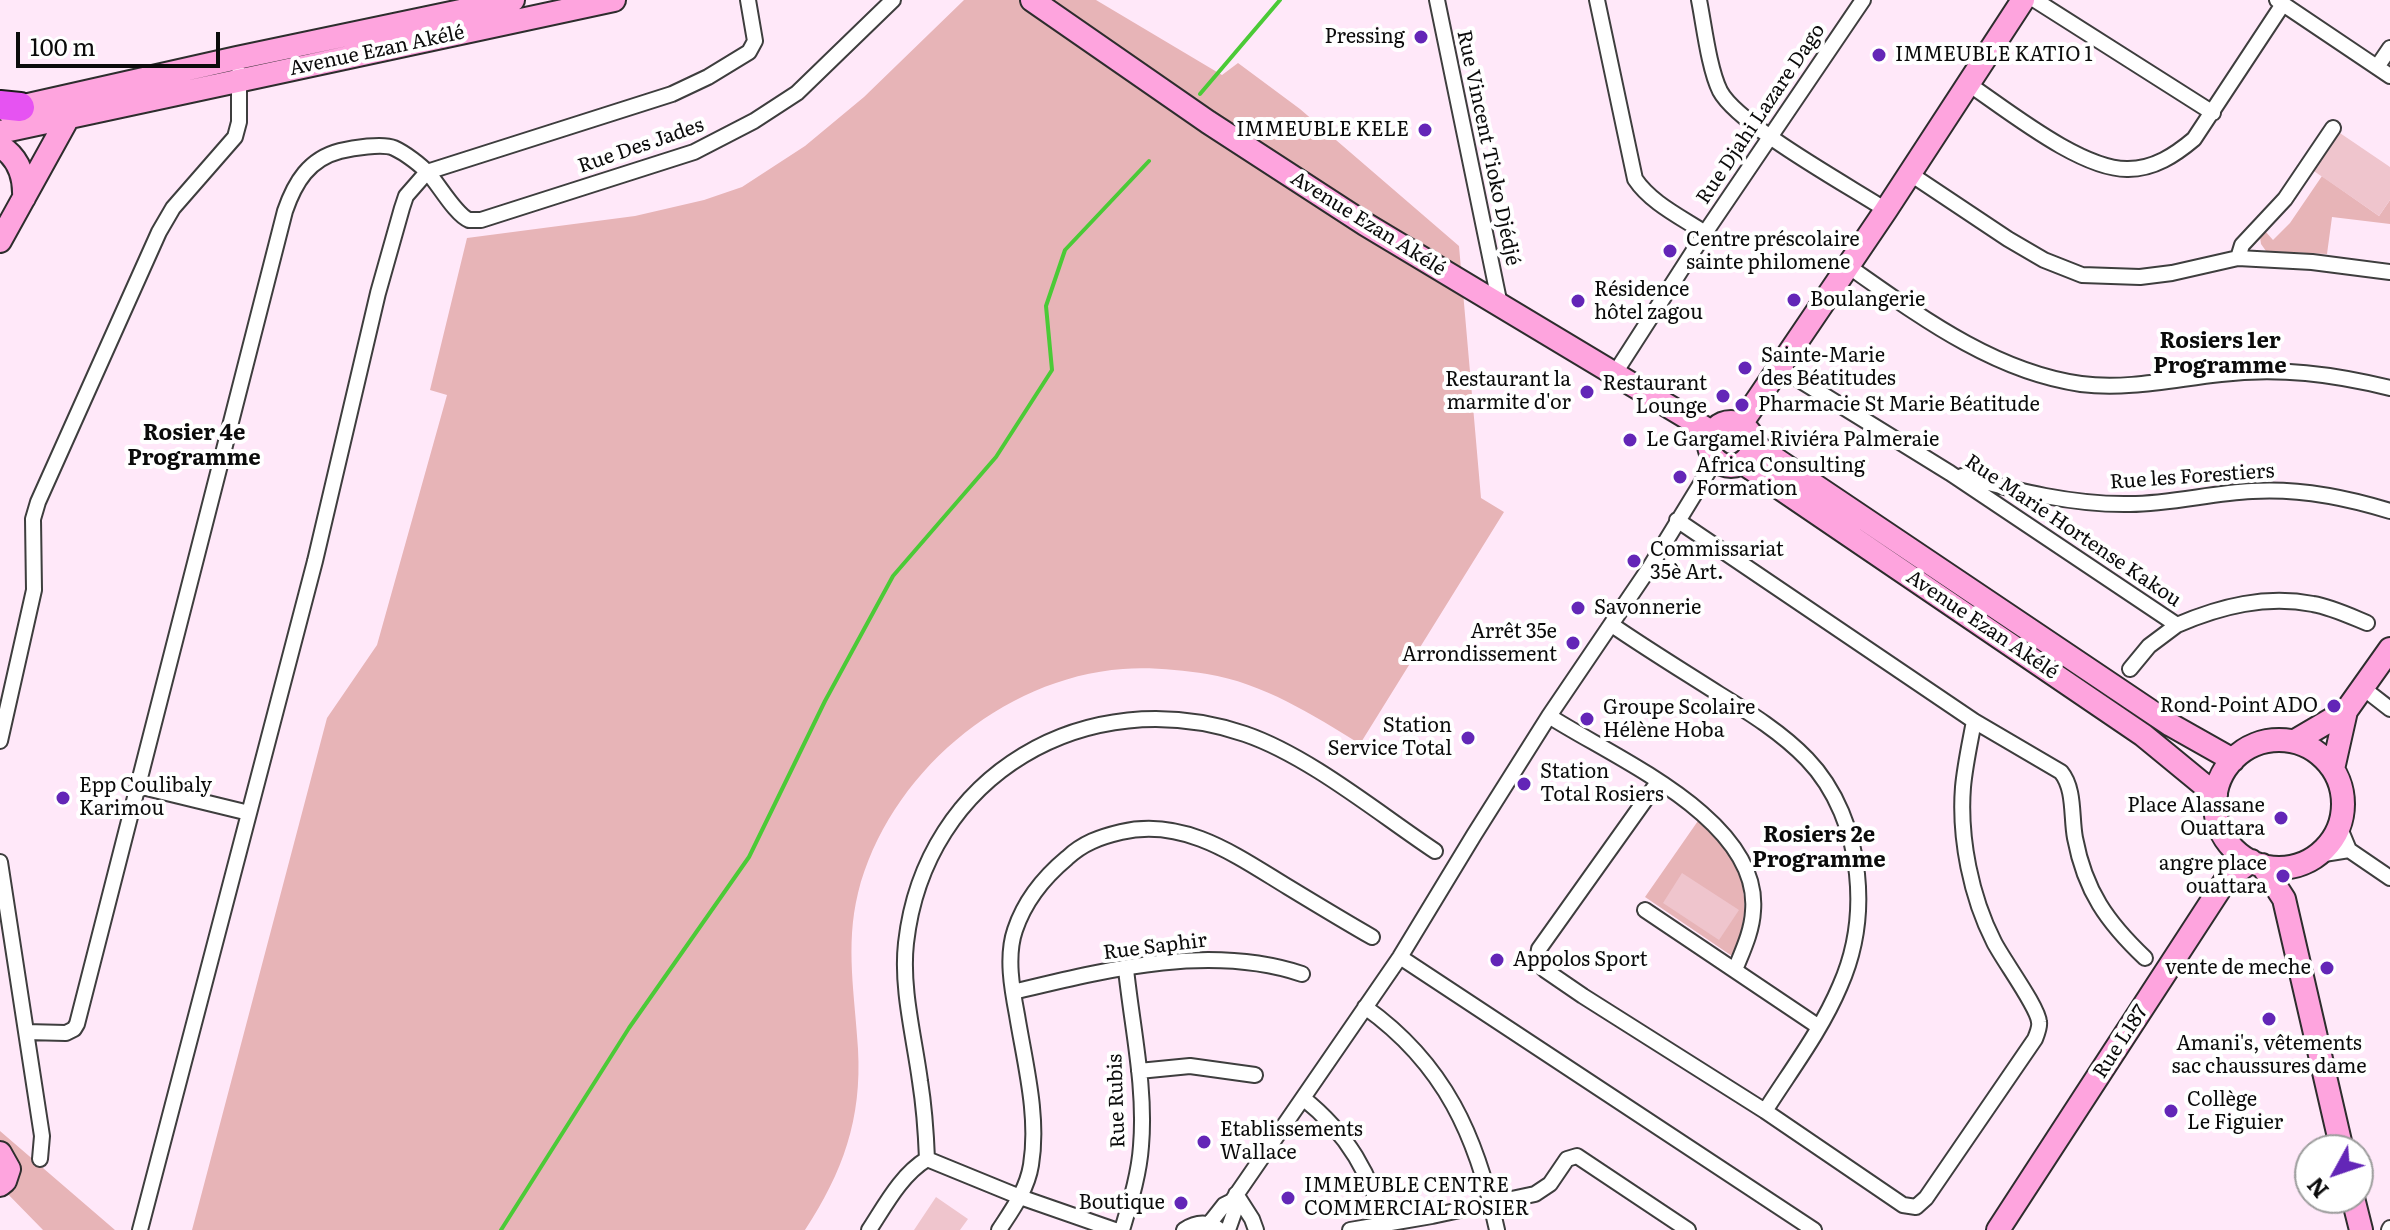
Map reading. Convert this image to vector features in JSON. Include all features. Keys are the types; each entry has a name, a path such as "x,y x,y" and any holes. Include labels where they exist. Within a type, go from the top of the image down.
{"street":[{"name":"Avenue Ezan Akélé","path":"7,108 513,0"},
{"name":"Avenue Ezan Akélé","path":"0,132 614,0"},
{"path":"140,1230 318,548 378,293 406,196 427,172 672,94 708,77 749,52 755,41 748,0"},
{"name":"Rue Des Jades","path":"26,1032 66,1033 74,1029 290,196 309,167 321,157 354,148 392,147 427,172 461,214 470,220 481,220 694,152 754,121 797,93 893,0"},
{"name":"Avenue Ezan Akélé","path":"1032,0 1221,131 1365,224 1713,433"},
{"name":"Rue Vincent Tioko Djédjé","path":"1437,0 1500,305"},
{"path":"1597,0 1635,179 1653,199 1705,233"},
{"path":"1699,0 1718,87 1728,104 1772,137 1886,210"},
{"name":"Rue Djahi Lazare Dago","path":"1615,373 1705,233 1863,0"},
{"path":"1741,424 2023,0"},
{"path":"2035,0 2213,113"},
{"path":"1967,83 2069,150 2102,165 2128,169 2156,164 2178,153 2194,139 2280,2 2384,72 2390,48"},
{"path":"0,741 34,590 33,519 38,502 159,232 173,208 235,137 239,122 237,58"},
{"path":"0,241 68,118"},
{"path":"2238,258 2242,245 2285,199 2333,128"},
{"path":"0,146 9,152 18,165 24,184 24,198"},
{"path":"1909,173 2008,239 2044,260 2082,275 2140,277 2238,258 2327,263 2390,272"},
{"path":"1848,266 1963,342 2008,364 2069,382 2123,385 2268,370 2318,373 2390,388"},
{"name":"Rue Marie Hortense Kakou","path":"1780,368 1950,473 2177,625 2221,608 2281,600 2316,604 2367,623"},
{"path":"1723,424 1741,424 1751,436 1748,454 1731,466 1716,459 1709,444 1713,433 1723,424"},
{"name":"Avenue Ezan Akélé","path":"1748,454 2171,725 2233,760"},
{"name":"Avenue Ezan Akélé","path":"1748,454 2143,735 2216,795"},
{"path":"1184,1230 1197,1223 1215,1227 1224,1205 1234,1198 1400,957 1549,716 1650,567 1716,459"},
{"name":"Rue les Forestiers","path":"1950,473 2034,496 2086,503 2132,504 2250,491 2291,490 2342,497 2390,511"},
{"path":"1677,520 1974,721 2056,768 2066,778 2074,836 2082,869 2096,902 2115,930 2145,958"},
{"path":"1612,625 1781,735 1808,759 1831,790 1848,830 1859,891 1859,914 1853,946 1841,984 1819,1027 1765,1111"},
{"path":"2130,669 2149,646 2177,625"},
{"path":"2295,741 2346,711 2390,649"},
{"path":"2363,688 2390,709"},
{"path":"2333,769 2346,711"},
{"path":"1549,716 1658,782 1699,809 1721,829 1739,855 1750,882 1753,911 1735,970"},
{"path":"927,1159 921,1084 905,978 905,945 911,913 921,877 942,837 967,801 997,773 1029,753 1060,736 1098,724 1170,719 1208,723 1248,735 1294,757 1435,851"},
{"path":"1658,782 1539,949 1537,962 1583,996 1765,1111 1903,1205 1916,1207 1926,1198 2035,1039 2040,1024 2037,1011 2008,969 1992,938 1975,893 1963,810 1964,780 1974,721"},
{"path":"2284,899 2308,860 2331,842 2339,826 2343,797 2333,769 2316,751 2295,741 2269,740 2247,749 2233,760 2221,777 2216,795 2217,818 2237,852 2257,863 2280,868 2308,860 2349,850"},
{"path":"138,786 249,813"},
{"path":"2339,826 2349,850 2390,878"},
{"path":"999,1230 1020,1197 1031,1167 1034,1131 1013,992 1011,961 1014,933 1028,900 1048,874 1075,851 1098,838 1136,828 1166,828 1197,836 1228,850 1372,937"},
{"path":"2225,881 2226,838"},
{"path":"0,862 42,1136 40,1159"},
{"path":"2257,863 2284,899 2338,1134"},
{"name":"Rue L187","path":"1998,1230 2225,881 2257,863"},
{"path":"1645,910 1819,1027"},
{"path":"1400,957 1814,1230"},
{"name":"Rue Saphir","path":"1013,992 1126,969 1184,961 1226,960 1276,965 1302,974"},
{"name":"Rue Rubis","path":"1122,1230 1134,1191 1141,1146 1139,1071 1126,969"},
{"path":"1365,1007 1388,1024 1430,1067 1447,1090 1469,1131 1497,1230"},
{"path":"1139,1071 1190,1066 1255,1075"},
{"path":"1303,1098 1335,1126 1365,1169 1384,1227"},
{"path":"0,1153 8,1162 9,1169 0,1185"},
{"path":"1350,1230 1384,1227 1543,1190 1567,1159 1577,1156 1688,1230"},
{"path":"927,1159 1020,1197 1115,1230"},
{"path":"869,1230 900,1184 914,1167 927,1159"},
{"path":"1228,1230 1234,1213 1234,1198"},
{"path":"1234,1198 1252,1219 1256,1230"}],"shaded area":[{"path":"964,0 1096,0 1222,75 1238,63 1300,109 1459,246 1481,498 1504,512 1360,744 1268,692 1228,678 1144,668 1078,676 1034,691 993,713 956,740 923,773 895,809 873,850 858,893 851,952 858,1049 857,1099 840,1166 805,1230 192,1230 327,718 377,645 447,395 430,390 467,238 635,216 704,200 742,187 805,146 864,97"},
{"path":"2334,129 2390,167 2390,200 2379,216 2308,167"},
{"path":"2322,176 2379,216 2390,200 2390,224 2332,217 2327,254 2266,251 2260,237 2266,232 2273,240 2290,223"},
{"path":"1700,818 1727,848 1742,881 1744,917 1732,956 1645,897"},
{"path":"1682,873 1739,910 1719,940 1663,903"},
{"path":"0,1131 115,1230 43,1230 0,1186"},
{"path":"936,1197 968,1219 960,1230 914,1230"}],"waterway":[{"path":"1200,94 1280,0"},
{"path":"501,1230 629,1028 749,857 825,701 893,576 996,457 1052,370 1046,306 1065,250 1149,161"}],"place":[{"name":"Pressing","path":"1421,37"},
{"name":"IMMEUBLE KATIO 1","path":"1879,55"},
{"name":"IMMEUBLE KELE","path":"1425,130"},
{"name":"Centre préscolaire sainte philomene","path":"1670,251"},
{"name":"Boulangerie","path":"1794,300"},
{"name":"Résidence hôtel zagou","path":"1578,301"},
{"name":"Sainte-Marie des Béatitudes","path":"1745,368"},
{"name":"Restaurant la marmite d'or","path":"1587,392"},
{"name":"Restaurant Lounge","path":"1723,396"},
{"name":"Pharmacie St Marie Béatitude","path":"1742,405"},
{"name":"Le Gargamel Riviéra Palmeraie","path":"1630,440"},
{"name":"Africa Consulting Formation","path":"1680,477"},
{"name":"Commissariat 35è Art.","path":"1634,561"},
{"name":"Savonnerie","path":"1578,608"},
{"name":"Arrêt 35e Arrondissement","path":"1573,643"},
{"name":"Rond-Point ADO","path":"2334,706"},
{"name":"Groupe Scolaire Hélène Hoba","path":"1587,719"},
{"name":"Station Service Total","path":"1468,738"},
{"name":"Station Total Rosiers","path":"1524,784"},
{"name":"Epp Coulibaly Karimou","path":"63,798"},
{"name":"Place Alassane Ouattara","path":"2281,818"},
{"name":"angre place ouattara","path":"2283,876"},
{"name":"Appolos Sport","path":"1497,960"},
{"name":"vente de meche","path":"2327,968"},
{"name":"Amani's, vêtements sac chaussures dame","path":"2269,1019"},
{"name":"Collège Le Figuier","path":"2171,1111"},
{"name":"Etablissements Wallace","path":"1204,1142"},
{"name":"IMMEUBLE CENTRE COMMERCIAL ROSIER","path":"1288,1198"},
{"name":"Boutique","path":"1181,1203"}],"district":[{"name":"Rosiers 1er Programme","path":"2220,354"},
{"name":"Rosier 4e Programme","path":"194,446"},
{"name":"Rosiers 2e Programme","path":"1819,848"}]}
